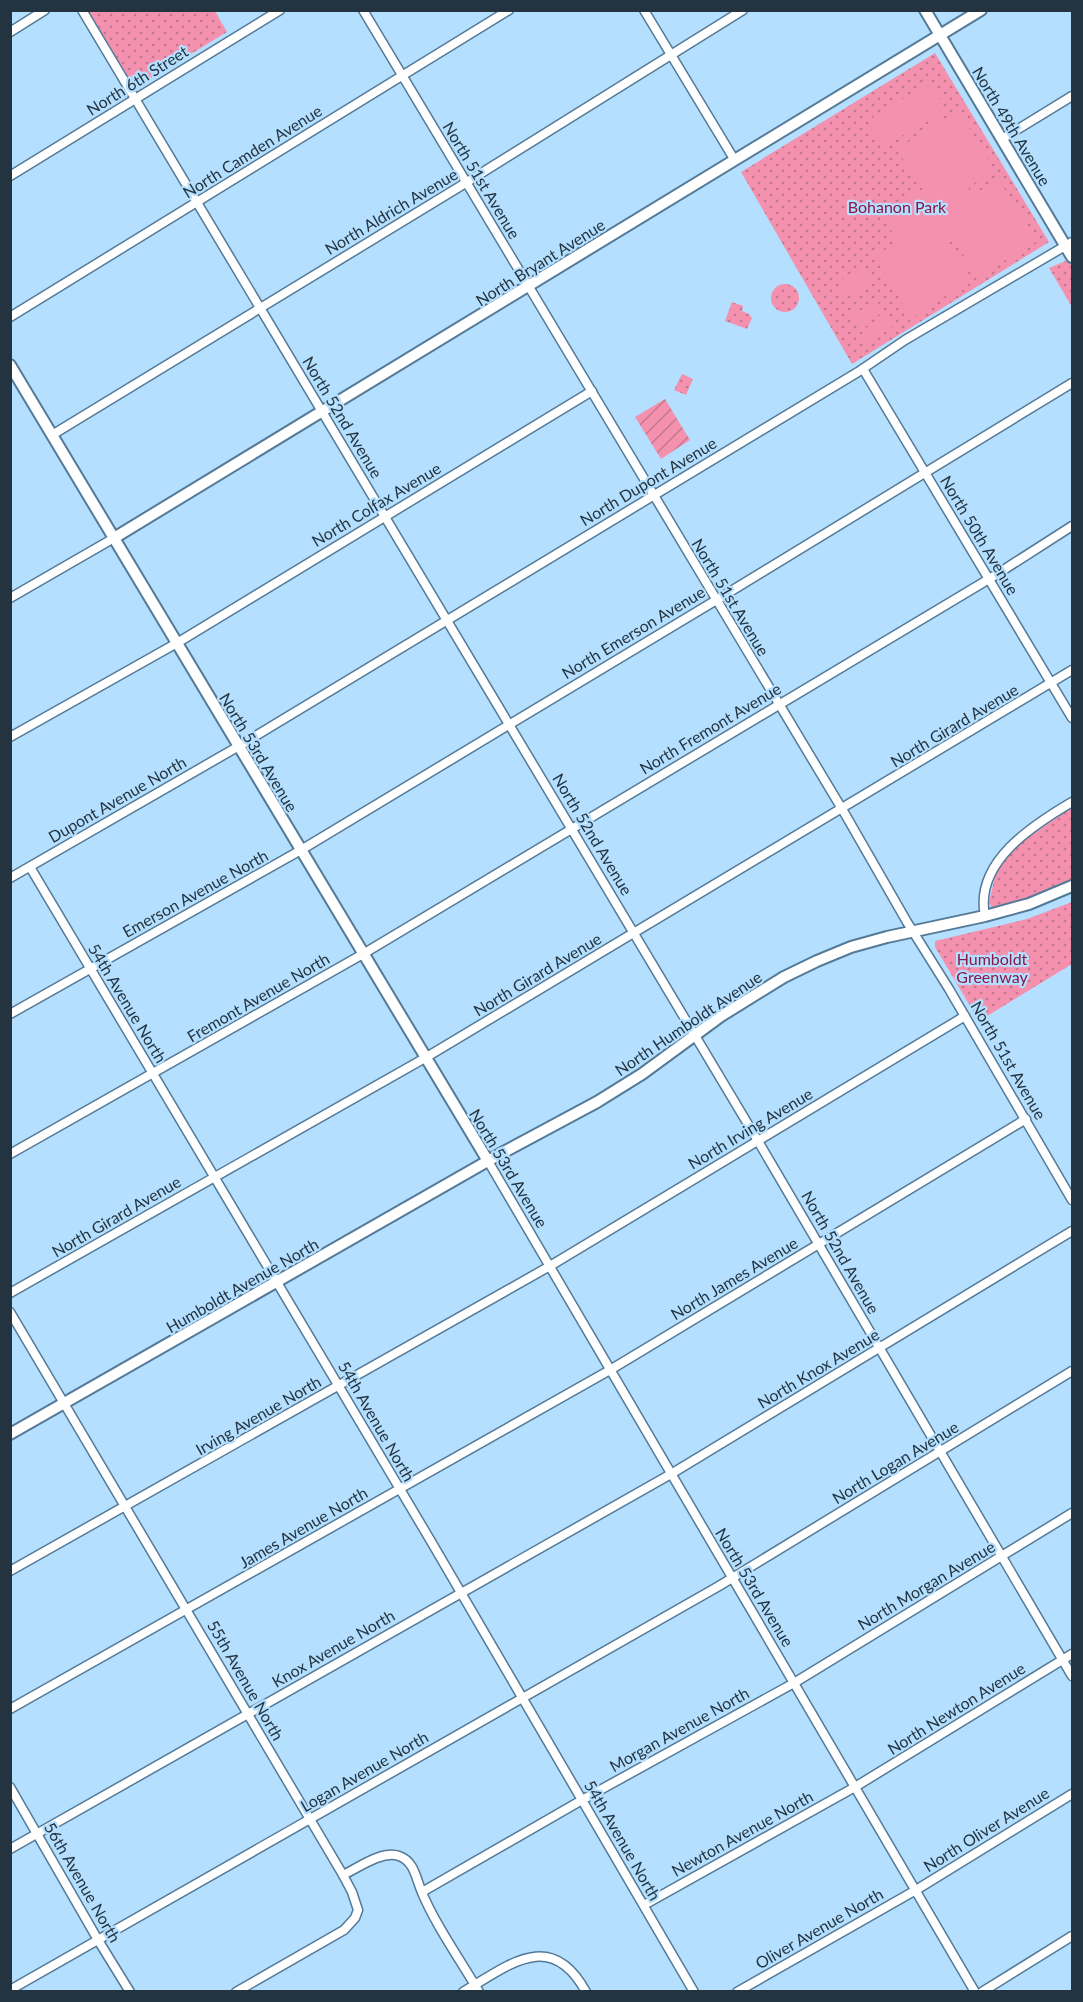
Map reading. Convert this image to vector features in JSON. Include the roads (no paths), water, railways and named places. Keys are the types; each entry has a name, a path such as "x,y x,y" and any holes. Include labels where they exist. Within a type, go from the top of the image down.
{"street":[{"path":"10,32 45,10"},
{"name":"North 52nd Avenue","path":"82,10 820,1244 1072,1676"},
{"name":"North 6th Street","path":"10,176 280,10"},
{"name":"North 51st Avenue","path":"363,10 842,809 1072,1200"},
{"name":"North Camden Avenue","path":"10,317 509,10"},
{"path":"644,10 734,159"},
{"name":"North Aldrich Avenue","path":"52,435 743,10"},
{"name":"North 49th Avenue","path":"925,10 1002,139 1069,244 1072,256"},
{"name":"North Bryant Avenue","path":"114,538 981,10"},
{"path":"1002,139 1072,96"},
{"name":"North Dupont Avenue","path":"239,746 862,369 905,340 1069,244"},
{"name":"North 53rd Avenue","path":"10,365 488,1161 975,1992"},
{"name":"North 50th Avenue","path":"862,369 1072,717"},
{"name":"North Emerson Avenue","path":"301,850 716,601 1072,383"},
{"name":"North Colfax Avenue","path":"10,737 177,643 592,392"},
{"name":"North Fremont Avenue","path":"363,954 989,579 1072,526"},
{"path":"10,598 114,538"},
{"name":"North Girard Avenue","path":"10,1293 425,1058 1072,670"},
{"name":"Dupont Avenue North","path":"10,878 239,746"},
{"path":"985,916 983,905 987,886 994,867 1006,850 1018,838 1072,802"},
{"name":"Emerson Avenue North","path":"10,1014 301,850"},
{"name":"54th Avenue North","path":"30,867 278,1282 694,1992"},
{"name":"North Humboldt Avenue","path":"488,1161 597,1102 642,1074 752,995 809,964 887,937 1029,904 1072,886"},
{"name":"Fremont Avenue North","path":"10,1154 363,954"},
{"name":"North Irving Avenue","path":"550,1266 965,1016"},
{"name":"North James Avenue","path":"610,1370 1026,1119"},
{"name":"Humboldt Avenue North","path":"10,1434 488,1161"},
{"name":"North Knox Avenue","path":"671,1474 1072,1231"},
{"name":"Irving Avenue North","path":"10,1571 127,1507 550,1266"},
{"name":"55th Avenue North","path":"10,1312 343,1875"},
{"name":"James Avenue North","path":"10,1708 188,1610 610,1370"},
{"name":"North Logan Avenue","path":"732,1578 1072,1371"},
{"name":"Knox Avenue North","path":"10,1849 671,1474"},
{"name":"North Morgan Avenue","path":"794,1683 1072,1513"},
{"name":"Logan Avenue North","path":"10,1990 732,1578"},
{"name":"North Newton Avenue","path":"855,1787 1072,1654"},
{"name":"Morgan Avenue North","path":"422,1892 582,1800 794,1683"},
{"name":"56th Avenue North","path":"10,1786 130,1992"},
{"name":"Newton Avenue North","path":"644,1905 855,1787"},
{"name":"North Oliver Avenue","path":"916,1890 1072,1794"},
{"path":"236,1992 351,1925 358,1910 343,1875 380,1858 394,1855 401,1856 412,1866 422,1892 477,1988"},
{"name":"Oliver Avenue North","path":"737,1992 916,1890"},
{"path":"982,1992 1072,1936"},
{"path":"463,1992 477,1988 515,1962 527,1957 539,1956 551,1958 572,1970 586,1992"}],"park label":[{"name":"Bohanon Park","path":"897,206"},
{"name":"Humboldt Greenway","path":"992,967"}]}
